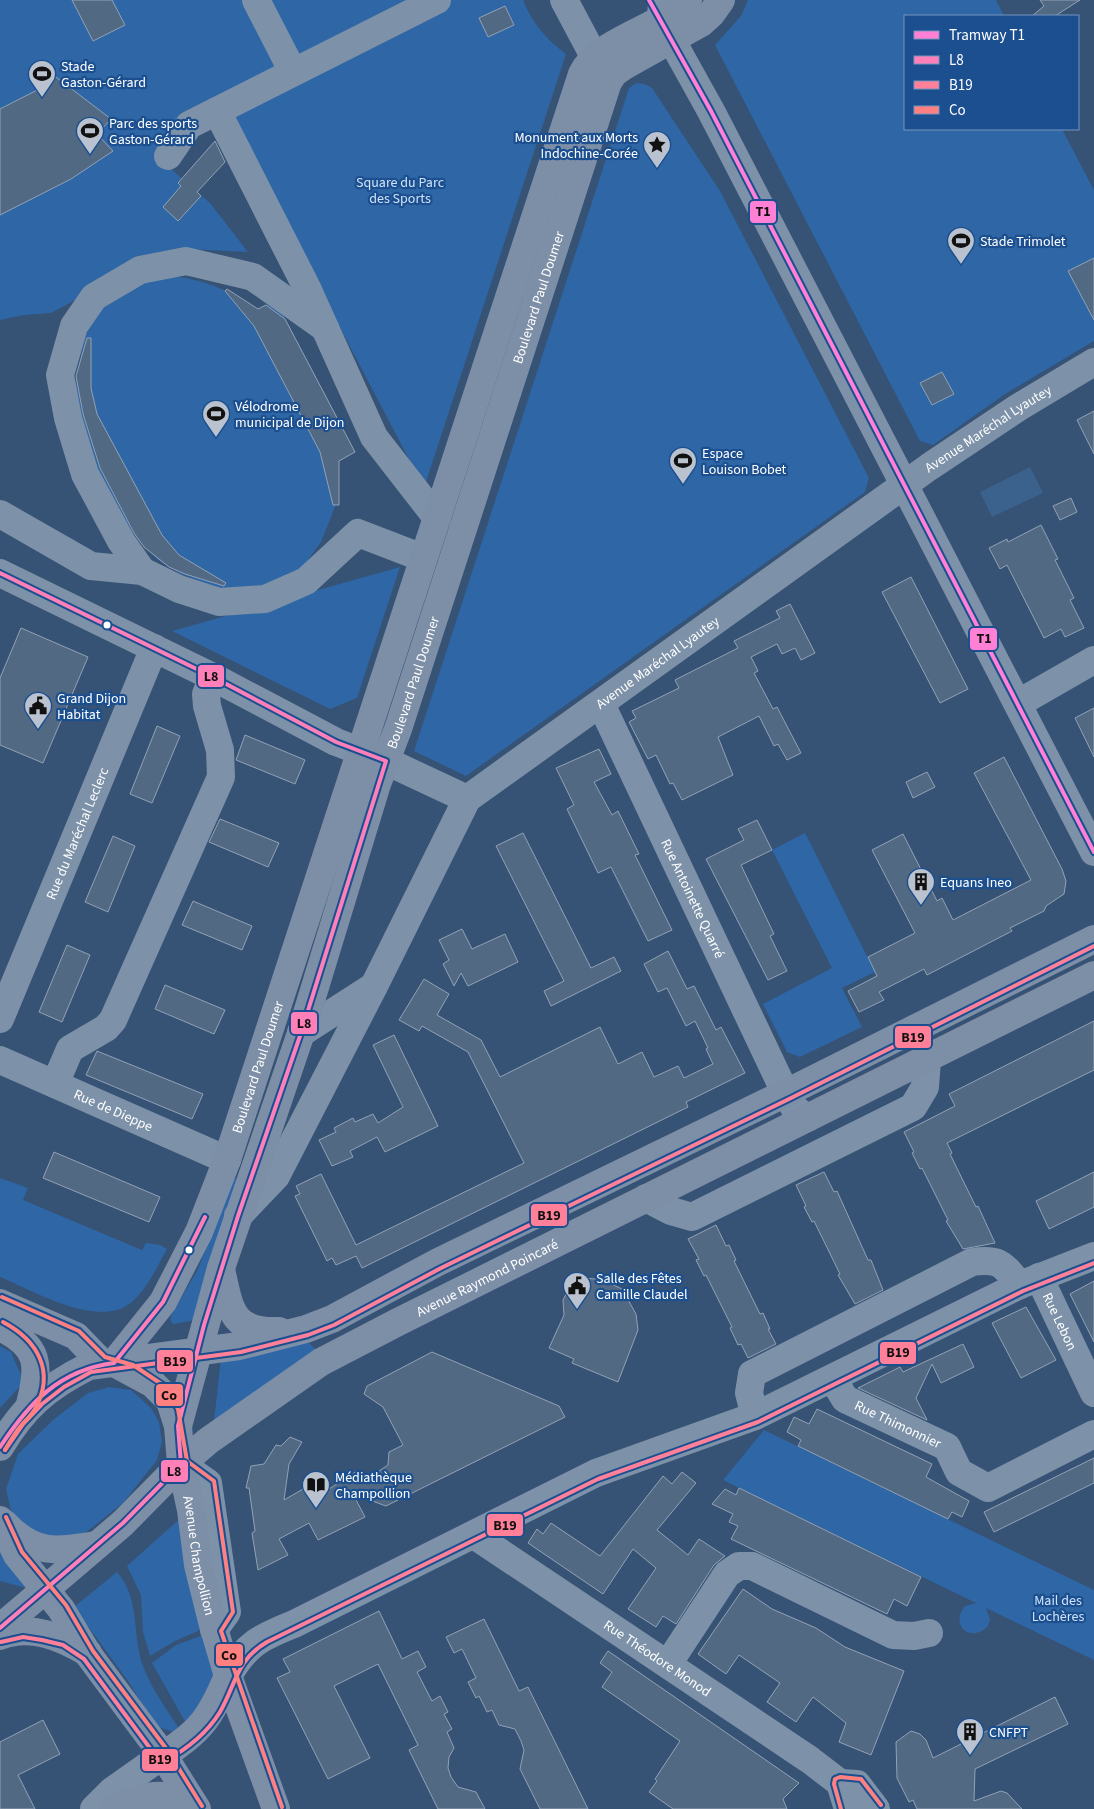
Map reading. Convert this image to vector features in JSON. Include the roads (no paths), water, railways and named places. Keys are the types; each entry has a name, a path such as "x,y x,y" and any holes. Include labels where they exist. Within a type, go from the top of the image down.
{"main road":[{"path":"669,24 678,9 688,0"},
{"path":"669,24 711,14 721,0"},
{"name":"Boulevard Paul Doumer","path":"108,1363 163,1302 199,1232 227,1160 582,74 594,57 669,24"},
{"name":"Boulevard Paul Doumer","path":"178,1426 221,1268 301,1033 386,761 608,82 614,73 669,24"},
{"path":"0,1447 14,1424 30,1404 67,1377 89,1366 239,1346 306,1329 1094,939"},
{"name":"Avenue Raymond Poincaré","path":"0,1628 123,1523 181,1464 266,1400 321,1362 1094,975"},
{"path":"221,1268 233,1316 239,1322 259,1330 306,1329"},
{"path":"0,1302 76,1336 108,1363 153,1384 170,1401 178,1426"},
{"path":"0,1327 24,1343 35,1360 37,1372 30,1404"},
{"name":"Avenue Champollion","path":"178,1426 181,1464 191,1510 198,1565 214,1630 228,1676 276,1809"},
{"path":"0,1520 15,1535 31,1546 53,1549 98,1545"},
{"path":"0,1520 17,1555 61,1609 88,1654 163,1755 196,1809"},
{"path":"0,1636 22,1631 43,1634 64,1639 88,1654"},
{"path":"163,1755 189,1737 206,1721 214,1709 228,1676"},
{"path":"112,1809 136,1799 158,1795 172,1796 196,1809"}],"street":[{"path":"256,0 294,72"},
{"path":"168,156 189,125 437,0"},
{"path":"564,0 608,82"},
{"path":"669,24 908,483 1094,834"},
{"path":"217,111 304,283 374,437 437,518"},
{"path":"142,571 121,540 85,474 68,418 60,375 74,326 94,297 140,270 186,261 253,276 325,328"},
{"name":"Avenue Maréchal Lyautey","path":"238,1216 276,1176 374,986 467,799 908,483 1019,407 1094,362"},
{"path":"908,483 1094,852"},
{"path":"0,514 91,566 142,571 179,589 219,602 264,599 306,581 358,533 423,558"},
{"path":"0,573 213,676 360,752 386,761 467,799"},
{"name":"Rue du Maréchal Leclerc","path":"0,1019 154,648"},
{"path":"1024,700 1094,660"},
{"path":"55,1084 70,1048 106,1028 112,1020 221,777 220,750 207,706 206,694 213,676"},
{"name":"Rue Antoinette Quarré","path":"600,704 786,1093"},
{"path":"1012,980 1023,988 1031,1006"},
{"path":"301,1033 374,986"},
{"name":"Rue de Dieppe","path":"0,1060 227,1160"},
{"path":"646,1198 671,1211 692,1217 701,1213 913,1106 925,1087 927,1060"},
{"path":"786,1093 795,1109 807,1118"},
{"path":"228,1676 239,1656 263,1637 294,1624 596,1473 755,1416 1030,1281 1094,1256"},
{"name":"Rue Lebon","path":"755,1416 749,1393 752,1374 972,1262 990,1259 1000,1262 1030,1281 1094,1393"},
{"name":"Rue Thimonnier","path":"833,1379 845,1399 946,1447 959,1472 988,1488 1094,1434"},
{"name":"Rue Théodore Monod","path":"474,1535 810,1760 840,1783 857,1784 876,1809"},
{"path":"668,1664 727,1574 738,1566 752,1566 894,1635 914,1636 929,1633"},
{"path":"214,1630 237,1629 263,1637"},
{"path":"94,1809 112,1791 163,1755"},
{"path":"840,1783 848,1809"}],"tram line":[{"name":"T1","path":"649,0 711,111 1094,852"}],"place":[{"name":"Stade Gaston-Gérard","path":"42,98"},
{"name":"Parc des sports Gaston-Gérard","path":"90,155"},
{"name":"Monument aux Morts Indochine-Corée","path":"657,169"},
{"name":"Stade Trimolet","path":"961,265"},
{"name":"Vélodrome municipal de Dijon","path":"216,438"},
{"name":"Espace Louison Bobet","path":"683,485"},
{"name":"Grand Dijon Habitat","path":"38,730"},
{"name":"Equans Ineo","path":"921,906"},
{"name":"Salle des Fêtes Camille Claudel","path":"577,1310"},
{"name":"Médiathèque Champollion","path":"316,1509"},
{"name":"CNFPT","path":"970,1756"}],"park label":[{"name":"Square du Parc des Sports","path":"400,190"},
{"name":"Mail des Lochères","path":"1058,1608"}]}
